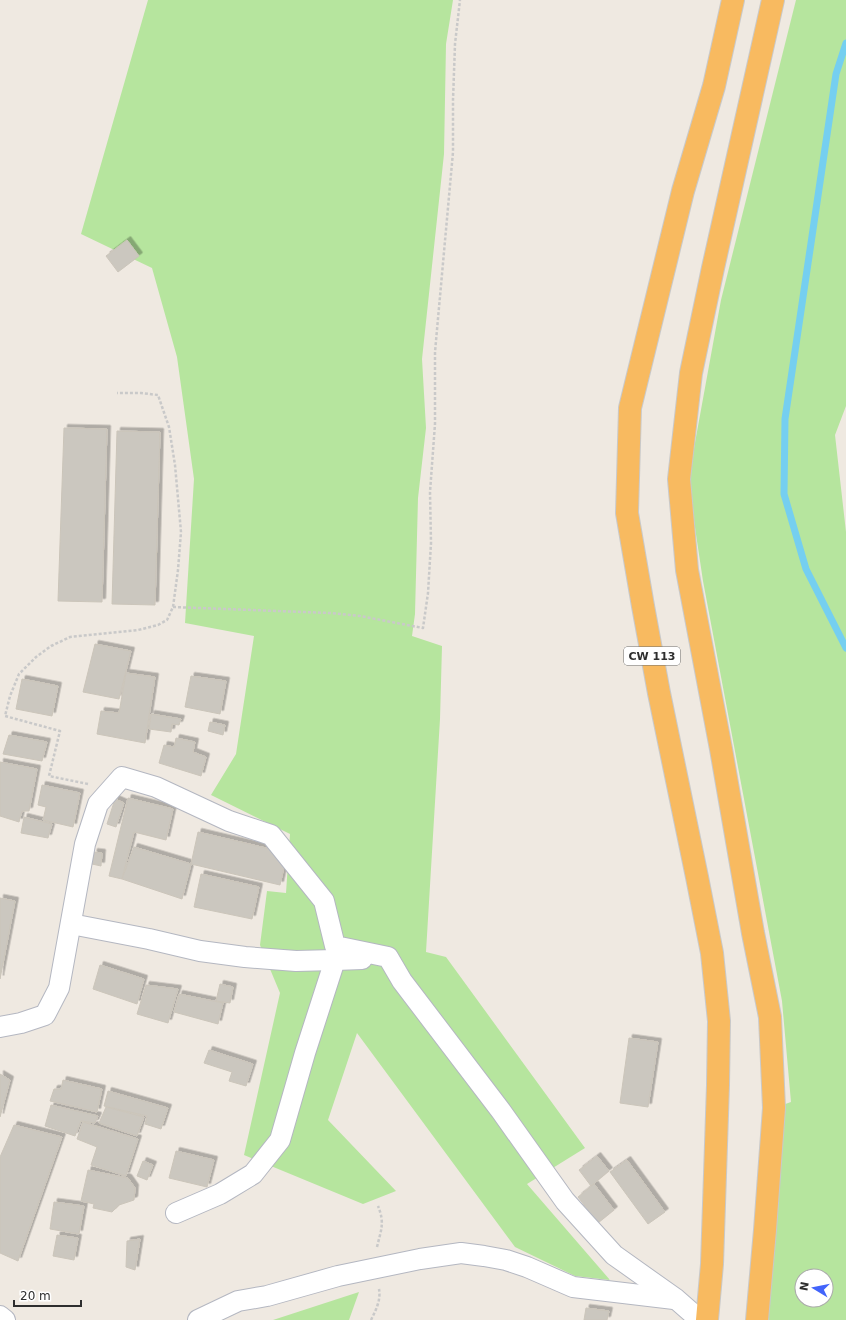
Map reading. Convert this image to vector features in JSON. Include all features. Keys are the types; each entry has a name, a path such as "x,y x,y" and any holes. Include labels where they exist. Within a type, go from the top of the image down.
{"highway":[{"name":"CW 113","path":"708,1320 717,1149 719,1021 712,953 698,877 642,606 627,513 630,408 683,191 714,86 733,0"},
{"path":"756,1320 765,1230 774,1108 770,1017 753,933 688,570 679,479 691,373 773,0"}],"street":[{"path":"0,1027 45,1015 59,988 85,844 98,804 122,777 156,787 229,821 271,835 324,901 335,946 388,957 402,981 501,1111 565,1201 614,1255 676,1299 700,1320"},
{"path":"71,924 200,951 245,957 296,961 388,957"},
{"path":"176,1213 220,1194 253,1174 280,1140 305,1053 335,960"},
{"path":"198,1320 238,1300 267,1296 338,1276 374,1268 441,1255 461,1253 506,1260 527,1267 573,1287 676,1299"},
{"path":"0,1316 5,1320"}],"path":[{"path":"173,607 330,613 360,616 423,628 428,593 431,543 430,492 434,424 435,352 453,152 455,44 460,0"},
{"path":"111,789 49,776 60,730 5,716 10,696 19,674 36,657 51,646 70,636 138,630 158,625 166,620 173,607 181,532 175,465 169,427 158,395 118,393"},
{"path":"371,1320 380,1296 374,1268 376,1252 382,1230 383,1217 378,1206"}],"green space":[{"path":"148,0 453,0 446,44 444,154 422,359 426,428 418,498 415,614 412,636 442,646 440,719 426,952 446,957 585,1148 527,1184 610,1280 575,1276 515,1247 357,1033 328,1120 396,1191 363,1204 244,1155 280,993 260,945 267,891 286,893 290,834 211,795 236,754 254,636 185,623 194,479 177,357 152,268 81,234"},
{"path":"796,0 846,0 846,406 835,435 846,532 846,1320 757,1320 774,1108 791,1102 782,1001 703,581 688,481 721,300"},
{"path":"359,1292 349,1320 273,1320"}],"building":[{"path":"127,240 139,256 118,272 106,256"},
{"path":"64,428 107,429 102,602 58,601"},
{"path":"117,431 160,432 155,605 112,604"},
{"path":"95,644 131,651 119,699 83,692"},
{"path":"126,673 155,677 145,743 97,734 101,711 119,713"},
{"path":"191,676 226,681 220,714 185,707"},
{"path":"22,679 58,686 52,716 16,709"},
{"path":"151,714 181,719 179,725 172,724 171,732 149,729"},
{"path":"210,722 225,725 223,735 208,731"},
{"path":"9,735 47,742 42,761 3,754"},
{"path":"176,738 195,742 193,752 206,757 201,776 159,763 164,745 174,747"},
{"path":"0,762 37,769 29,811 22,811 19,822 0,816"},
{"path":"42,785 80,793 73,827 43,820 46,807 38,805"},
{"path":"128,798 173,809 166,840 134,832 122,879 109,876"},
{"path":"115,799 124,803 116,827 107,824"},
{"path":"24,817 52,824 48,838 21,833"},
{"path":"198,832 287,853 280,885 191,864"},
{"path":"134,847 191,864 182,899 122,879"},
{"path":"94,852 102,853 101,866 92,864"},
{"path":"201,874 259,887 252,919 194,907"},
{"path":"0,898 15,901 0,979"},
{"path":"100,965 144,979 137,1004 93,989"},
{"path":"220,984 233,987 230,1003 216,1001"},
{"path":"146,985 178,989 168,1023 137,1014"},
{"path":"179,994 223,1003 218,1024 174,1012"},
{"path":"629,1038 658,1042 648,1107 620,1103"},
{"path":"209,1050 253,1064 246,1086 229,1081 232,1072 204,1063"},
{"path":"0,1074 10,1080 0,1117"},
{"path":"63,1080 102,1089 97,1112 50,1101 54,1089 61,1089"},
{"path":"108,1091 168,1108 161,1129 145,1124 147,1116 104,1106"},
{"path":"51,1105 98,1116 95,1123 81,1121 75,1136 45,1126"},
{"path":"106,1107 144,1117 137,1136 99,1123"},
{"path":"83,1122 138,1139 126,1176 91,1165 97,1147 77,1139"},
{"path":"14,1125 62,1137 18,1261 0,1253 0,1157"},
{"path":"176,1151 214,1160 207,1187 169,1178"},
{"path":"597,1156 609,1171 591,1186 579,1170"},
{"path":"627,1160 665,1212 648,1224 610,1172"},
{"path":"143,1161 153,1165 147,1180 137,1176"},
{"path":"88,1170 128,1178 135,1188 134,1200 119,1205 112,1212 93,1208 94,1204 81,1201"},
{"path":"594,1184 614,1210 598,1223 578,1197"},
{"path":"54,1202 84,1206 79,1234 50,1229"},
{"path":"57,1235 78,1238 74,1260 53,1256"},
{"path":"140,1239 135,1270 126,1267 127,1241"},
{"path":"586,1308 609,1311 607,1320 584,1320"}],"waterway":[{"path":"846,43 836,74 785,419 784,494 806,569 846,648"}]}
